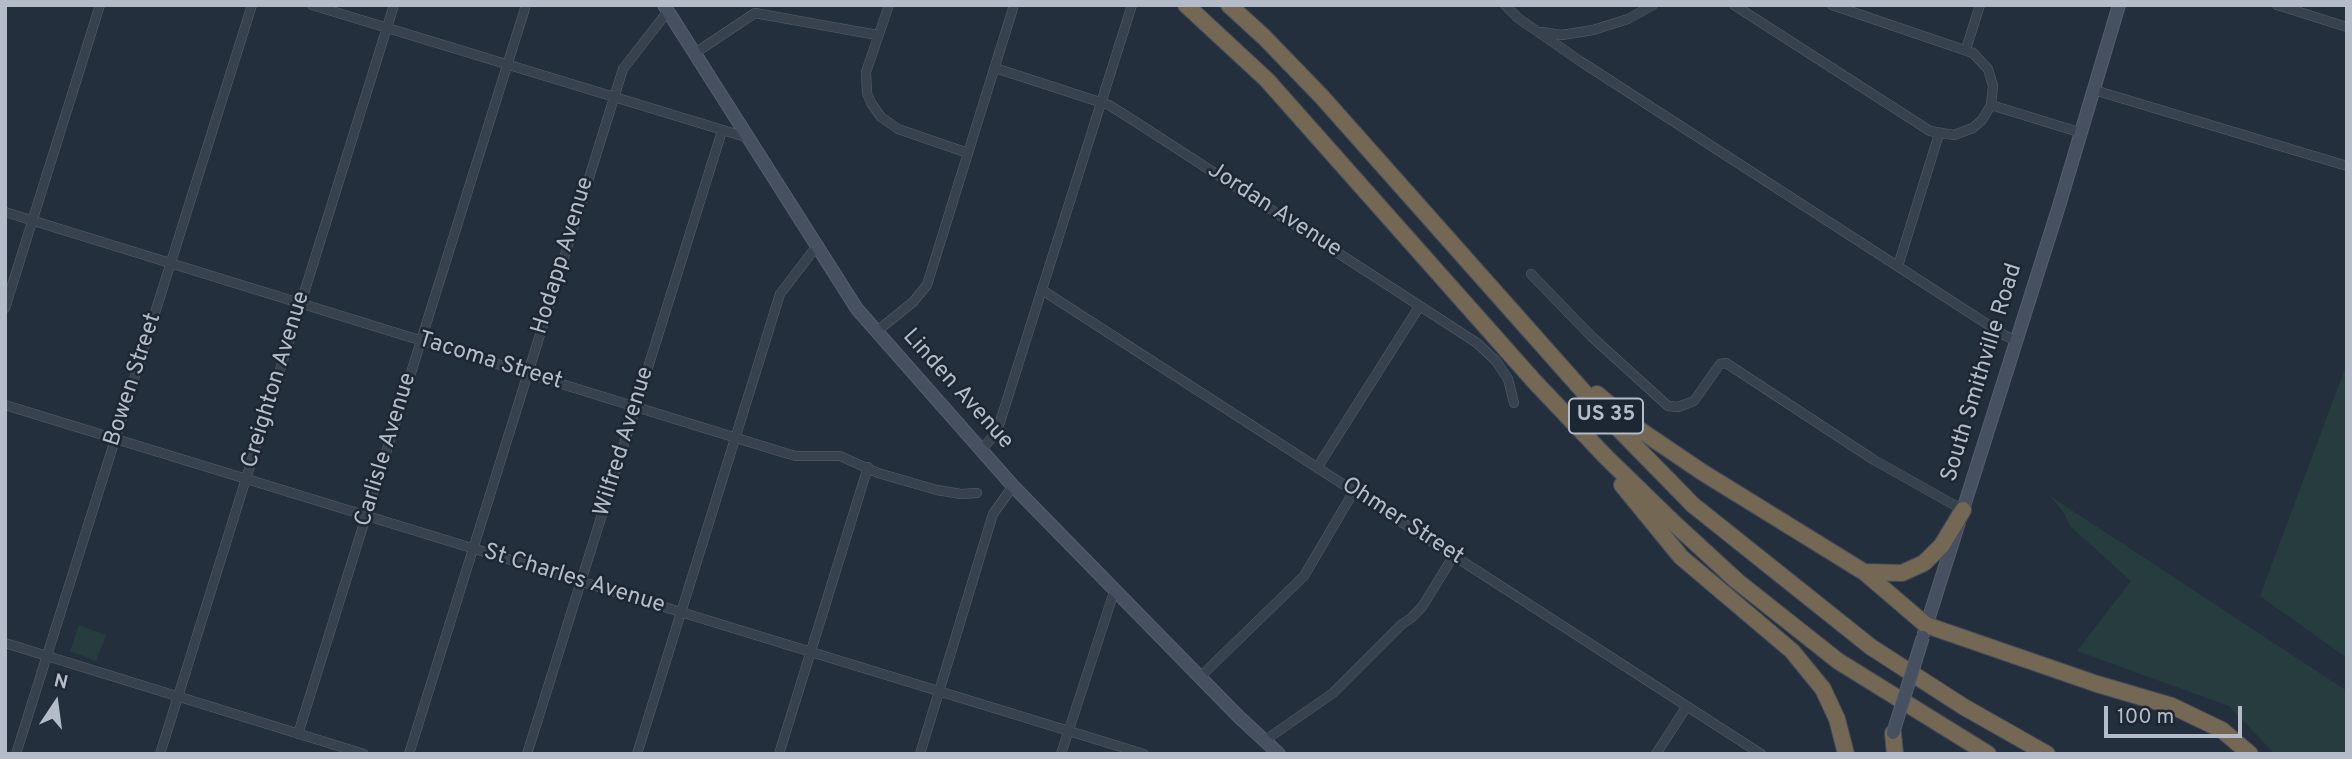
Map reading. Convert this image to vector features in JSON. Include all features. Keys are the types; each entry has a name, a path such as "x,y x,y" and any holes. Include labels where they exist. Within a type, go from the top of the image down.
{"highway":[{"name":"US 35","path":"1186,5 1267,80 1557,405 1676,525 1737,581 1838,660 1988,754"},
{"name":"US 35","path":"1229,5 1322,97 1608,418 1693,505 1871,647 1964,707 2047,754"},
{"path":"1556,360 1640,430 1702,472 1864,572 1925,631 2172,706 2222,730 2250,754"},
{"path":"1557,405 1681,557 1792,651 1823,689 1837,719 1846,754"},
{"path":"1864,572 1902,573 1924,563 1942,545 1963,510"},
{"path":"1893,733 1895,754"}],"main road":[{"name":"South Smithville Road","path":"1887,754 2082,133 2119,5"},
{"name":"Linden Avenue","path":"666,8 857,309 1013,485 1279,754"}],"street":[{"path":"5,308 100,5"},
{"name":"Bowen Street","path":"16,754 252,5"},
{"path":"312,5 749,138"},
{"name":"Creighton Avenue","path":"160,754 394,5"},
{"name":"Carlisle Avenue","path":"298,734 526,5"},
{"path":"889,5 866,72 867,93 874,110 898,129 968,153"},
{"path":"876,332 913,302 927,285 1014,5"},
{"path":"982,449 996,433 1000,422 1132,5"},
{"path":"1505,5 1518,18 1580,61 2016,341"},
{"path":"1539,31 1557,35 1594,30 1628,19 1653,5"},
{"path":"1734,5 1919,124 1939,134 1954,135 1973,128 1982,120 1991,105 1993,86 1980,59 1966,49 1832,5"},
{"path":"1966,49 1980,5"},
{"path":"2277,5 2347,27"},
{"name":"Hodapp Avenue","path":"409,754 614,98 627,63 666,8"},
{"path":"695,53 755,13 877,35"},
{"name":"Jordan Avenue","path":"995,68 1101,103 1139,124 1464,334 1488,352 1510,383 1514,403"},
{"path":"2094,90 2347,166"},
{"path":"1991,105 2082,133"},
{"name":"Wilfred Avenue","path":"527,754 722,131"},
{"path":"1898,266 1939,134"},
{"name":"Tacoma Street","path":"5,212 796,456 840,456 878,473 951,493 976,493"},
{"path":"637,754 780,294 816,247"},
{"path":"1531,274 1592,337 1668,405 1678,407 1693,401 1723,363 1737,369 1874,460 1963,510"},
{"name":"Ohmer Street","path":"1042,290 1761,754"},
{"path":"1318,468 1419,307"},
{"name":"St Charles Avenue","path":"5,405 1144,754"},
{"path":"779,754 868,467"},
{"path":"920,754 993,514 1013,485"},
{"path":"1200,677 1304,576 1354,491"},
{"path":"1265,741 1333,693 1411,618 1422,607 1454,555"},
{"path":"1061,754 1115,589"},
{"path":"5,643 364,754"},
{"path":"1656,754 1687,706"}],"green space":[{"path":"2347,363 2347,658 2260,596"},
{"path":"2050,496 2347,691 2347,754 2275,754 2229,706 2077,651 2131,581 2071,527"},
{"path":"79,625 106,635 96,661 70,651"}]}
